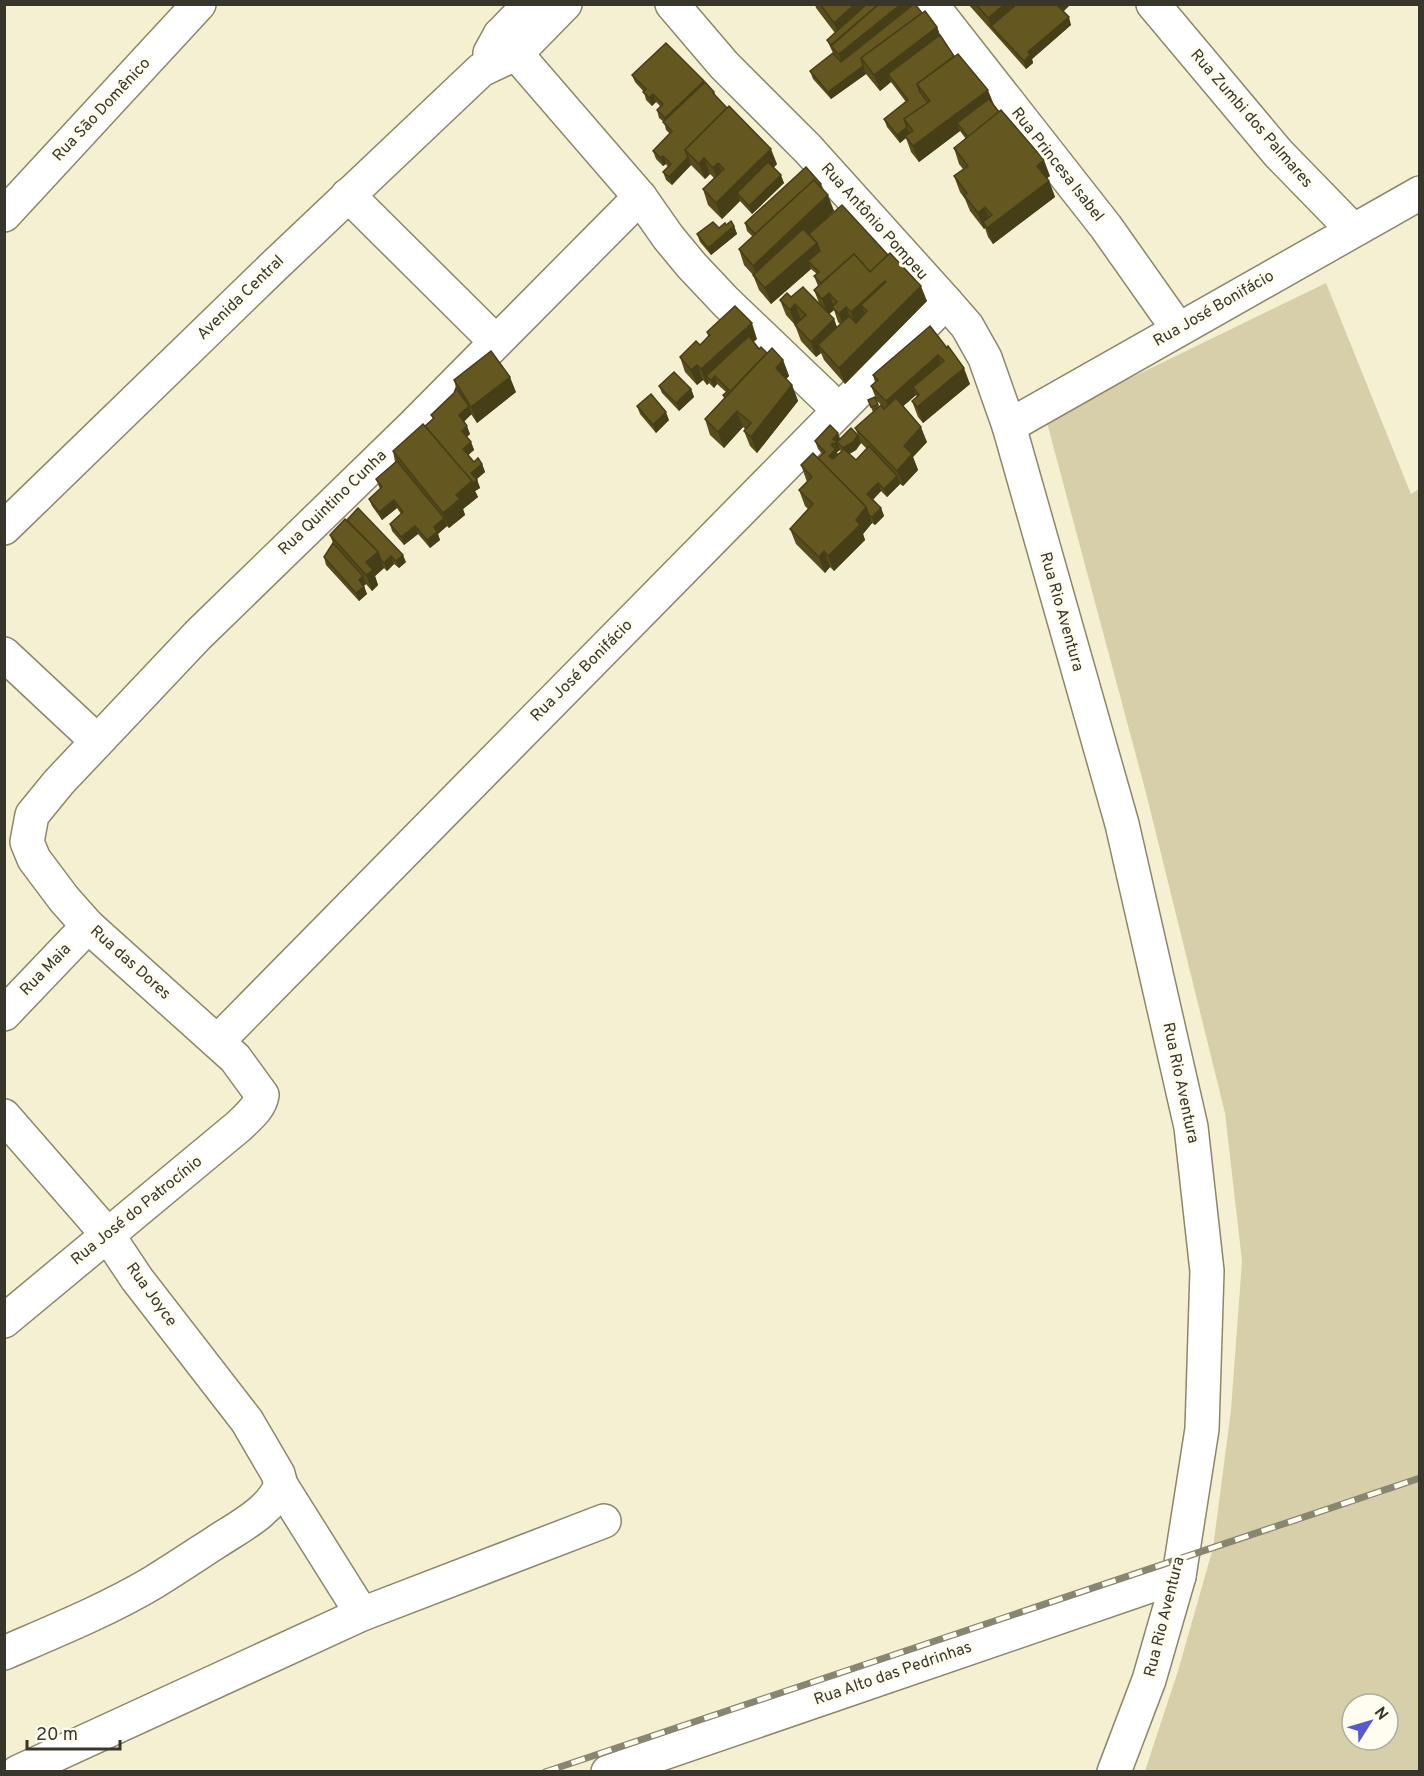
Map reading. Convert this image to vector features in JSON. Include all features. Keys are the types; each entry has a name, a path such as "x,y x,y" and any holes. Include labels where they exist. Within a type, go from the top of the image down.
{"street":[{"name":"Rua São Domênico","path":"4,215 199,4"},
{"name":"Avenida Central","path":"508,44 530,4"},
{"name":"Avenida Central","path":"4,528 348,195 508,44 565,4"},
{"name":"Rua Antônio Pompeu","path":"672,4 724,65 808,149 967,326 985,358 1009,426 1022,473"},
{"name":"Rua Princesa Isabel","path":"931,4 1106,227 1178,329"},
{"name":"Rua Zumbi dos Palmares","path":"1153,4 1278,153 1353,230"},
{"path":"508,44 640,197 668,237 712,288 839,410"},
{"name":"Rua José Bonifácio","path":"1009,426 1419,193"},
{"path":"348,195 495,341"},
{"name":"Rua Quintino Cunha","path":"32,815 97,741 198,635 413,426 640,197"},
{"name":"Rua José Bonifácio","path":"218,1041 946,302"},
{"name":"Rua Rio Aventura","path":"1022,473 1122,824 1191,1127 1207,1271 1202,1429 1179,1576 1149,1680 1114,1772"},
{"path":"4,654 97,741"},
{"name":"Rua das Dores","path":"32,815 27,842 34,859 64,899 88,926 236,1058 262,1095"},
{"name":"Rua Maia","path":"4,1014 88,926"},
{"name":"Rua José do Patrocínio","path":"4,1321 238,1126 253,1112 261,1101 262,1095"},
{"name":"Rua Joyce","path":"4,1116 108,1234 137,1280 247,1421 278,1474 281,1485 362,1614"},
{"path":"4,1653 68,1626 153,1583 268,1506 281,1485"},
{"path":"18,1772 362,1614 604,1521"},
{"name":"Rua Alto das Pedrinhas","path":"608,1772 1179,1576"}],"shaded area":[{"path":"1326,283 1411,494 1419,489 1419,1771 1145,1771 1178,1671 1213,1548 1231,1410 1242,1261 1225,1113 1146,793 1046,419"}],"building":[{"path":"820,4 855,4 834,23"},
{"path":"867,4 879,4 831,45 827,40"},
{"path":"879,4 901,4 839,54 837,53 831,46"},
{"path":"914,4 922,13 861,58 863,66 828,92 810,71 833,53 841,62"},
{"path":"976,4 1005,4 988,18"},
{"path":"1017,4 1059,4 1058,6 1069,17 1028,52 1030,55 1024,61 991,26"},
{"path":"925,11 937,27 874,75 861,58"},
{"path":"940,35 954,56 917,84 928,103 904,119 907,127 897,135 884,119 908,100 888,74"},
{"path":"666,43 704,81 665,118 657,110 663,104 653,94 649,98 643,92 646,89 632,75"},
{"path":"958,54 988,90 913,146 905,136 913,131 904,119 930,101 917,84"},
{"path":"705,82 727,108 685,150 688,157 669,177 663,172 671,164 663,156 661,158 653,151 672,131 663,122"},
{"path":"989,99 999,112 968,137 957,123"},
{"path":"729,106 771,149 716,203 703,189 724,169 718,163 713,168 704,158 699,164 685,150"},
{"path":"1001,110 1044,160 1037,166 1049,181 987,228 983,222 992,215 985,207 978,213 964,195 967,193 954,176 968,166 954,148"},
{"path":"768,162 781,175 749,206 737,193"},
{"path":"806,167 821,184 819,186 814,180 755,234 745,223"},
{"path":"814,180 828,195 753,266 739,249"},
{"path":"842,205 888,255 870,272 854,254 821,283 814,276 819,272 808,261 820,251 817,243 809,234"},
{"path":"731,221 734,226 708,248 697,234 713,222 719,228"},
{"path":"803,229 817,243 765,288 753,275"},
{"path":"890,253 921,286 839,368 818,345 849,316 856,323 867,311 861,305 886,282 851,312 846,307 839,314 832,307 837,302 829,293 822,299 814,290 854,254 870,272"},
{"path":"803,287 834,319 811,342 795,325 806,315 795,304 790,310 780,300 787,293 791,297"},
{"path":"735,306 752,323 701,369 697,365 691,370 680,357 696,341 700,345 710,335 707,332"},
{"path":"930,326 964,368 917,407 912,401 919,395 913,387 944,361 938,355 886,401 871,386 878,380 873,375"},
{"path":"749,336 759,349 761,347 767,353 725,397 723,395 729,390 715,376 711,380 706,376"},
{"path":"772,348 783,360 776,368 792,385 751,437 744,431 751,423 737,411 718,432 705,419"},
{"path":"491,351 510,377 471,407 454,380"},
{"path":"674,372 691,389 676,403 659,386"},
{"path":"456,388 469,406 459,415 467,426 462,431 471,442 463,449 474,462 478,458 482,464 471,473 477,480 473,483 425,426 434,418 431,415 454,393"},
{"path":"651,394 666,412 653,425 637,406"},
{"path":"875,397 878,405 871,407 868,400"},
{"path":"896,398 921,427 904,446 912,454 897,471 855,428 881,405 884,409"},
{"path":"423,424 472,481 456,495 460,499 443,513 393,451"},
{"path":"830,425 838,433 833,439 837,442 831,445 836,449 829,456 833,459 844,449 856,460 869,446 897,476 884,489 878,483 867,494 881,508 872,517 866,507 818,458 825,452 815,441"},
{"path":"851,428 858,435 853,442 843,448 837,442"},
{"path":"813,453 866,507 856,520 860,525 828,556 824,551 819,557 790,529 813,504 799,490 812,477 801,465"},
{"path":"397,461 444,518 434,527 437,532 427,540 415,526 401,537 390,524 403,512 394,500 379,512 369,499 382,487 376,479"},
{"path":"358,508 403,555 396,561 391,556 384,563 378,552 347,520"},
{"path":"345,519 378,552 366,562 373,570 366,575 330,535"},
{"path":"333,543 363,576 359,580 364,587 356,593 324,557"}],"railway":[{"path":"545,1772 1420,1478"}]}
